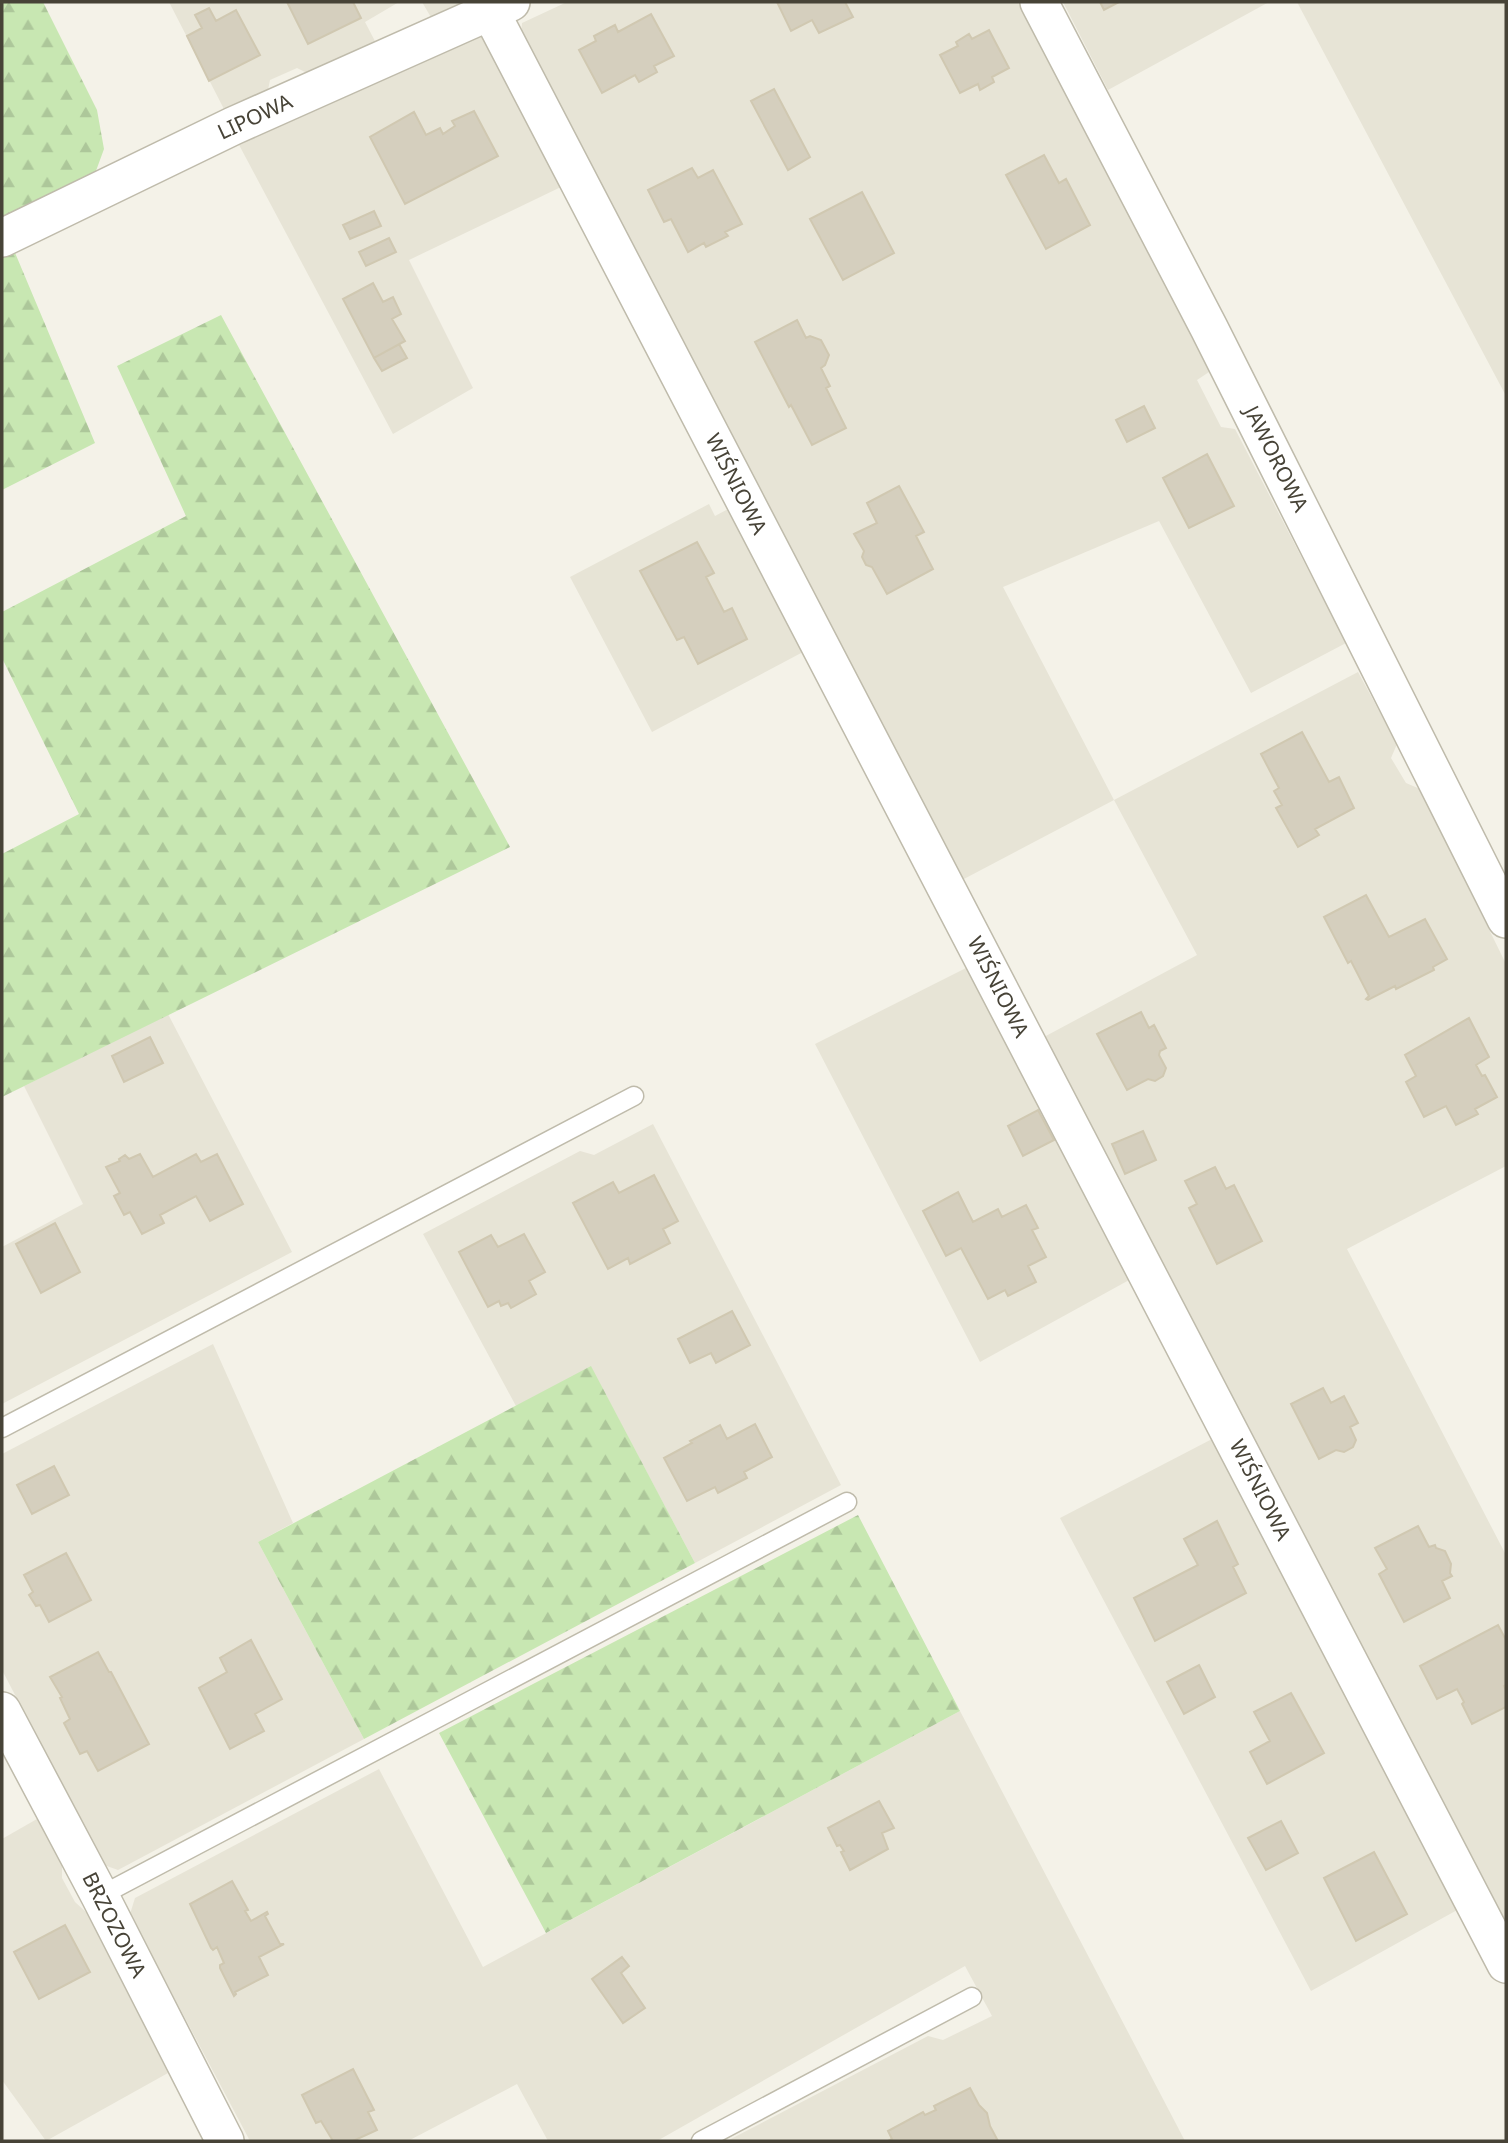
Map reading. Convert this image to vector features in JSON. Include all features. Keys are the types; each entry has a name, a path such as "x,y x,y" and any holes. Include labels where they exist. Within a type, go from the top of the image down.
{"street":[{"name":"JAWOROWA","path":"1039,2 1234,375 1506,919"},
{"name":"LIPOWA","path":"2,238 233,126 500,6"},
{"name":"WIŚNIOWA","path":"500,6 1506,1964"},
{"name":"BRZOZOWA","path":"2,1711 225,2141"}],"lane":[{"path":"2,1429 634,1096"},
{"path":"100,1896 847,1502"},
{"path":"701,2141 972,1997"}],"shaded area":[{"path":"169,2 399,2 365,22 377,45 309,74 297,68 270,80 267,95 226,113"},
{"path":"422,2 472,2 432,19"},
{"path":"567,2 1018,2 1212,370 1197,380 1221,427 1235,429 1346,643 1251,693 1159,521 1003,587 1114,800 962,880 521,36 522,23"},
{"path":"1063,2 1269,2 1108,90"},
{"path":"1297,2 1506,2 1505,394"},
{"path":"480,33 563,186 409,260 473,388 393,434 238,143"},
{"path":"709,504 715,516 730,508 803,652 652,732 570,577"},
{"path":"1358,672 1397,744 1391,758 1406,783 1420,789 1506,964 1506,1166 1347,1249 1506,1555 1506,1924 1044,1037 1197,955 1114,800"},
{"path":"968,967 1131,1279 980,1362 815,1044"},
{"path":"168,1014 292,1252 2,1404 2,1247 83,1204 24,1086"},
{"path":"653,1124 841,1485 695,1563 591,1367 516,1406 423,1234 580,1151 594,1155"},
{"path":"213,1344 293,1523 258,1542 364,1739 118,1870 104,1865 2,1670 2,1454"},
{"path":"1214,1438 1459,1909 1311,1991 1060,1518"},
{"path":"960,1711 1185,2141 727,2141 928,2036 943,2040 992,2016 965,1966 657,2141 548,2141 517,2084 408,2141 250,2141 130,1914 135,1898 379,1769 483,1967"},
{"path":"37,1819 62,1862 62,1878 75,1902 87,1913 168,2073 46,2141 2,2080 2,1839"}],"green space":[{"path":"2,2 43,2 97,110 104,149 93,179 2,220"},
{"path":"13,248 95,443 2,490 2,254"},
{"path":"221,315 510,847 2,1097 2,854 79,814 2,658 2,612 186,516 117,366"},
{"path":"591,1366 695,1563 364,1739 258,1542"},
{"path":"858,1515 960,1711 546,1933 439,1733"}],"building":[{"path":"287,2 353,2 361,18 308,44"},
{"path":"777,2 845,2 853,17 819,33 812,20 791,31"},
{"path":"1100,2 1119,2 1104,10"},
{"path":"209,8 216,21 236,10 260,55 209,81 187,36 202,28 195,15"},
{"path":"651,14 674,56 654,66 657,72 639,82 635,75 602,93 579,50 596,41 594,36 615,25 618,32"},
{"path":"989,30 1009,68 992,77 994,82 980,90 978,84 960,93 940,55 958,46 956,42 969,34 972,39"},
{"path":"774,89 810,157 788,170 751,101"},
{"path":"474,111 498,156 405,204 370,137 414,112 426,135 440,128 443,134 455,126 452,121"},
{"path":"1044,155 1059,183 1066,179 1090,225 1046,249 1006,175"},
{"path":"692,168 698,178 713,170 742,224 725,232 728,236 706,247 704,243 688,252 671,219 664,222 648,190"},
{"path":"862,192 894,253 843,280 810,219"},
{"path":"374,211 381,226 350,239 343,225"},
{"path":"389,238 396,252 366,266 359,252"},
{"path":"373,283 383,302 393,297 401,314 392,319 405,341 374,358 343,299"},
{"path":"797,320 806,338 810,336 821,340 829,355 821,368 830,386 826,388 846,428 812,445 755,342"},
{"path":"399,344 407,358 382,371 374,358"},
{"path":"1144,406 1155,428 1127,442 1116,420"},
{"path":"1207,454 1234,506 1189,528 1163,478"},
{"path":"899,486 924,532 916,536 933,569 887,594 872,567 866,565 862,557 864,551 854,534 877,523 867,503"},
{"path":"697,542 714,573 706,577 724,612 732,608 747,639 698,664 684,637 677,640 640,571"},
{"path":"1302,732 1329,782 1339,777 1354,808 1315,829 1319,835 1298,847 1276,808 1282,805 1274,791 1279,788 1261,754"},
{"path":"1366,895 1389,937 1425,919 1447,959 1433,967 1434,970 1368,1000 1366,999 1369,996 1351,961 1348,963 1324,917"},
{"path":"1141,1012 1149,1028 1154,1025 1166,1048 1160,1051 1159,1055 1166,1068 1163,1076 1155,1081 1148,1079 1127,1090 1097,1034"},
{"path":"1469,1018 1489,1057 1476,1065 1497,1097 1475,1109 1478,1114 1456,1125 1446,1106 1424,1117 1406,1082 1416,1076 1405,1055"},
{"path":"150,1037 163,1063 124,1082 112,1056"},
{"path":"1038,1110 1054,1140 1023,1156 1008,1126"},
{"path":"1143,1131 1156,1160 1125,1174 1112,1144"},
{"path":"140,1154 153,1177 196,1154 201,1162 217,1154 243,1204 210,1221 196,1196 160,1215 164,1223 142,1234 130,1212 124,1215 114,1196 120,1193 106,1167 120,1161 125,1155 129,1159"},
{"path":"1215,1167 1226,1189 1234,1185 1262,1241 1217,1264 1189,1208 1197,1204 1185,1181"},
{"path":"654,1175 678,1221 663,1229 670,1243 630,1264 628,1258 608,1269 573,1203 613,1182 619,1193"},
{"path":"958,1192 973,1222 998,1209 1002,1217 1026,1205 1038,1228 1032,1230 1046,1257 1028,1266 1036,1282 1008,1296 1005,1290 988,1299 961,1248 946,1256 923,1211"},
{"path":"55,1223 80,1272 41,1293 16,1244"},
{"path":"524,1234 545,1272 529,1281 536,1294 511,1308 508,1303 501,1306 499,1301 488,1307 459,1252 491,1235 498,1247"},
{"path":"732,1311 750,1345 716,1363 711,1353 690,1363 678,1339"},
{"path":"1323,1388 1331,1403 1344,1396 1358,1423 1350,1427 1356,1440 1353,1447 1344,1452 1336,1450 1319,1459 1291,1404"},
{"path":"755,1424 772,1457 744,1472 747,1478 718,1493 715,1487 687,1501 664,1458 720,1425 727,1439"},
{"path":"54,1466 69,1495 32,1514 17,1485"},
{"path":"1217,1521 1238,1564 1233,1567 1246,1593 1155,1641 1134,1598 1198,1565 1184,1539"},
{"path":"1418,1526 1429,1547 1435,1545 1445,1551 1451,1564 1452,1576 1442,1581 1450,1598 1404,1622 1379,1574 1387,1569 1375,1548"},
{"path":"66,1553 91,1600 49,1622 40,1605 36,1606 29,1595 33,1592 24,1575"},
{"path":"1498,1625 1506,1640 1506,1707 1472,1724 1457,1689 1437,1699 1420,1666"},
{"path":"251,1640 282,1699 255,1714 264,1731 230,1749 199,1688 227,1672 220,1658"},
{"path":"98,1652 149,1744 98,1771 87,1751 80,1754 64,1723 70,1719 60,1698 62,1697 50,1677"},
{"path":"1199,1665 1215,1697 1184,1714 1167,1682"},
{"path":"1291,1693 1324,1753 1267,1784 1250,1752 1270,1741 1254,1712"},
{"path":"879,1801 894,1828 882,1833 888,1849 850,1870 841,1852 844,1851 840,1845 837,1846 828,1828"},
{"path":"1281,1821 1298,1853 1266,1870 1248,1838"},
{"path":"1374,1852 1407,1914 1356,1941 1324,1878"},
{"path":"232,1881 251,1921 267,1912 265,1916 280,1944 284,1944 259,1957 268,1975 235,1992 234,1996 220,1968 224,1963 217,1947 213,1950 211,1948 190,1904"},
{"path":"65,1925 90,1972 39,1999 14,1952"},
{"path":"622,1957 629,1966 621,1973 645,2008 623,2023 592,1979"},
{"path":"353,2069 374,2110 368,2112 377,2130 353,2141 333,2141 321,2121 316,2123 302,2095"},
{"path":"970,2088 979,2105 987,2113 998,2141 888,2141 892,2139 888,2131 923,2112 925,2115 936,2110 934,2106"}]}
